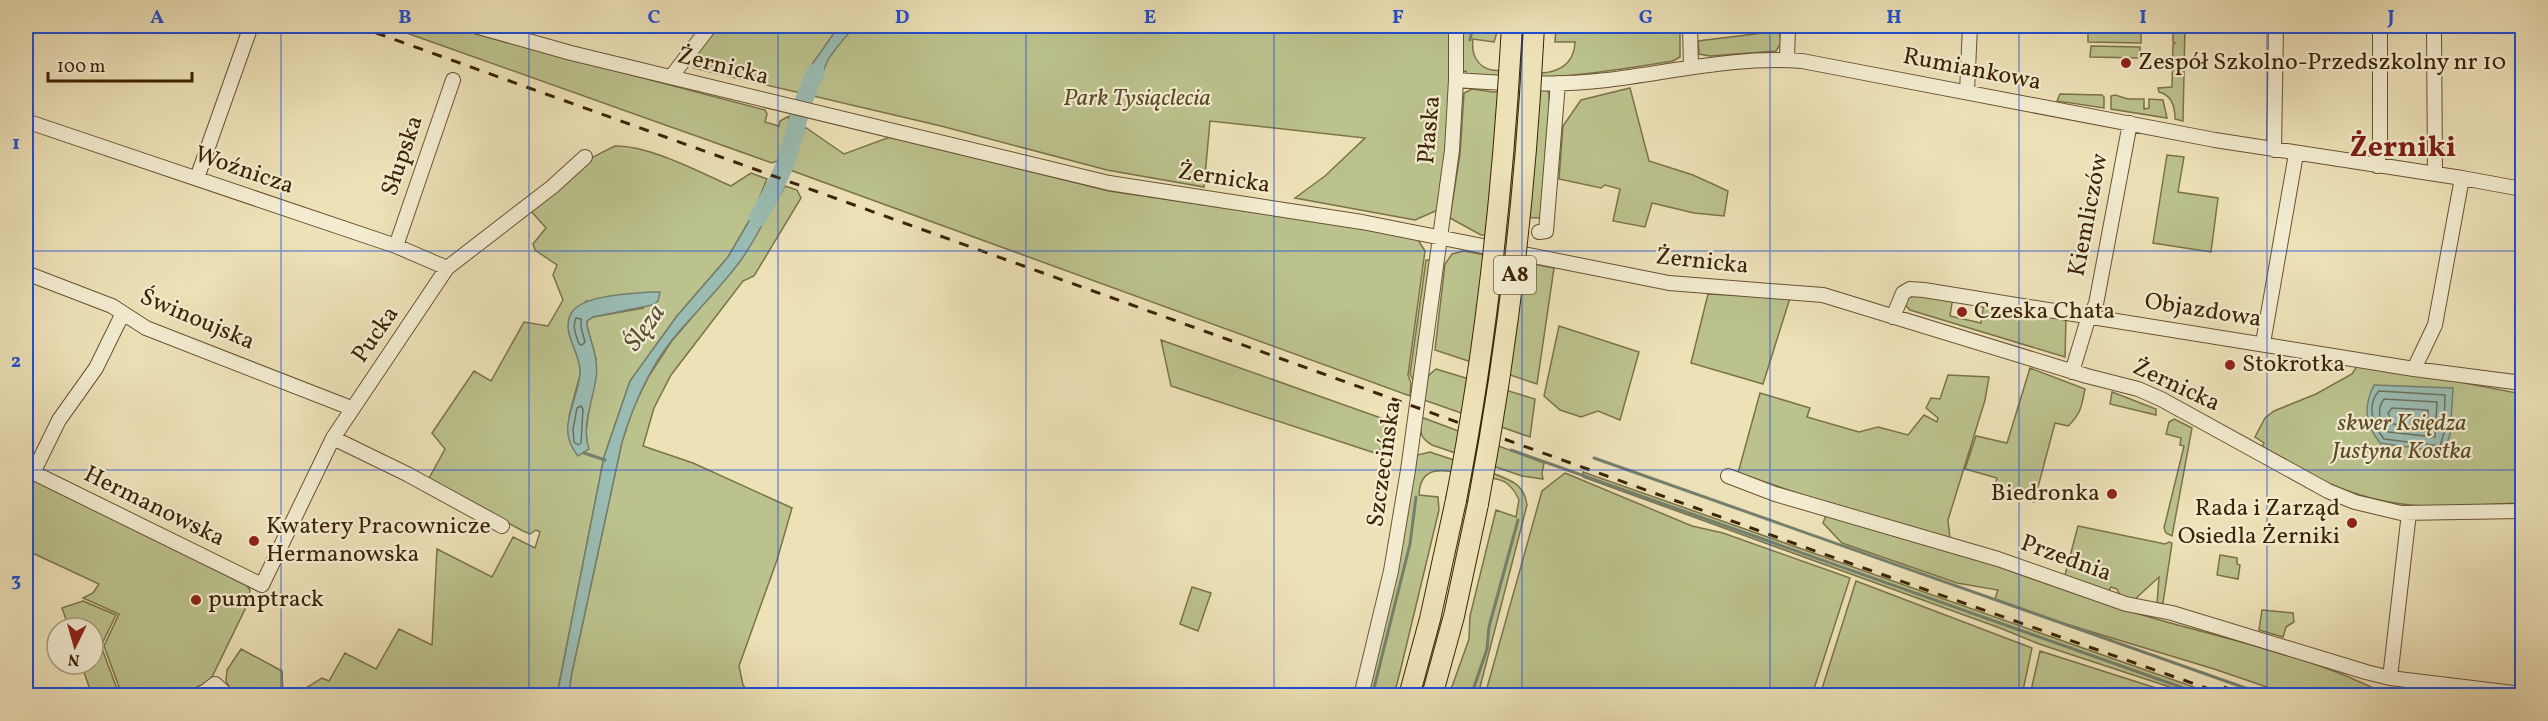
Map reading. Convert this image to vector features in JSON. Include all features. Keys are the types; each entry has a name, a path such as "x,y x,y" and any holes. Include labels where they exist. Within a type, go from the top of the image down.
{"highway":[{"name":"A8","path":"1409,696 1430,620 1479,370 1497,239 1512,34"},
{"name":"A8","path":"1432,696 1454,616 1478,504 1502,371 1519,241 1528,143 1534,35"}],"street":[{"path":"197,178 251,26"},
{"name":"Żernicka","path":"476,26 550,48 1109,183 1362,222 1670,283 1823,295 2072,372 2138,389 2161,399 2314,483 2355,502 2409,513 2523,511"},
{"path":"670,77 710,26"},
{"name":"Płaska","path":"1441,237 1452,150 1456,26"},
{"path":"1690,26 1691,67"},
{"path":"1787,60 1788,26"},
{"path":"1967,92 1970,26"},
{"path":"2274,150 2276,26"},
{"path":"2377,166 2380,147 2380,26"},
{"path":"2434,26 2435,174"},
{"name":"Rumiankowa","path":"1456,80 1520,84 1558,83 1605,80 1752,59 1787,60 2296,154 2523,189"},
{"name":"Słupska","path":"396,246 453,80"},
{"path":"1543,232 1558,83"},
{"name":"Woźnicza","path":"26,121 396,246 447,268"},
{"name":"Kiemliczów","path":"2072,372 2090,315 2096,304 2130,123"},
{"path":"2263,343 2296,154"},
{"name":"Pucka","path":"262,585 333,438 447,268 552,187 585,157"},
{"path":"2414,369 2435,325 2462,178"},
{"name":"Szczecińska","path":"1361,696 1377,636 1401,520 1441,237"},
{"name":"Świnoujska","path":"26,273 112,306 146,328 351,408"},
{"name":"Objazdowa","path":"1893,316 1901,295 1914,289 2090,315 2414,369 2523,383"},
{"path":"29,471 59,420 96,368 123,313"},
{"path":"333,438 407,474 502,526"},
{"name":"Hermanowska","path":"29,471 262,585"},
{"name":"Przednia","path":"1728,476 1775,494 1998,559 2126,604 2172,613 2390,678 2447,690 2523,694"},
{"path":"2390,678 2409,513"},
{"path":"195,696 215,684 228,696"}],"green space":[{"path":"387,26 458,26 502,41 765,110 767,114 765,122 779,126 780,121 789,116 790,128 777,161 772,163"},
{"name":"Park Tysiąclecia","path":"715,26 1452,26 1452,99 1438,210 1415,220 1295,198 1325,176 1365,138 1210,121 1204,187 1107,170 941,126 694,68 689,59"},
{"path":"1461,26 1499,26 1494,42 1473,39 1476,59 1482,66 1492,70 1544,73 1565,65 1572,56 1575,42 1555,42 1556,26 1680,26 1680,57 1673,61 1570,75 1518,78 1467,74 1462,67"},
{"path":"2088,26 2141,26 2141,43 2088,42"},
{"path":"2173,26 2185,26 2183,121 2175,119 2172,102 2159,92 2158,88 2172,87 2173,44 2175,43 2173,42"},
{"path":"1779,31 1781,43 1776,51 1710,56 1699,54 1698,41"},
{"path":"2091,46 2140,47 2140,58 2090,57"},
{"path":"1630,88 1649,161 1693,175 1728,191 1724,216 1694,213 1652,203 1645,227 1613,221 1620,189 1605,185 1601,188 1559,179 1563,126 1581,100"},
{"path":"1472,89 1493,92 1547,90 1549,101 1552,102 1542,218 1510,217 1508,236 1481,235 1450,218 1460,154 1464,93"},
{"path":"2060,94 2102,95 2104,108 2057,101"},
{"path":"2111,96 2128,99 2144,99 2144,109 2149,108 2149,99 2163,100 2167,118 2111,109"},
{"path":"805,127 844,154 890,137 1109,191 1391,232 1418,240 1425,251 1408,375 1411,383 1410,396 790,170"},
{"path":"615,146 628,147 674,160 731,186 751,173 767,179 752,216 728,257 677,316 630,381 604,457 557,695 293,696 322,678 329,681 345,653 376,669 399,629 432,645 437,549 492,577 513,537 535,548 540,532 536,530 530,534 523,531 428,480 445,449 432,433 474,371 491,381 524,322 548,326 563,300 553,275 557,265 535,250 533,244 546,228 531,211 587,160","holes":["586,301 644,308 593,317 587,321 596,359 586,432 587,443 569,416 580,375 580,364 569,333"]},
{"path":"2167,155 2184,157 2178,192 2218,198 2211,252 2153,243"},
{"path":"785,186 797,190 801,198 754,276 743,281 671,375 654,408 643,446 693,463 792,508 777,560 739,666 743,685 750,695 569,696 571,677 622,442 633,408 649,376 671,342 741,260"},
{"path":"1464,251 1554,268 1537,384 1435,350 1445,264 1452,254"},
{"path":"1426,260 1432,260 1414,382 1410,374"},
{"path":"1708,294 1790,298 1763,384 1691,363"},
{"path":"1917,295 1953,297 1950,316 1981,323 1984,302 2066,316 2065,357 1910,310 1905,305 1907,298"},
{"path":"1559,326 1639,352 1620,420 1598,411 1581,417 1560,410 1544,396"},
{"path":"1161,340 1384,419 1385,439 1378,454 1171,386"},
{"name":"skwer Księdza Justyna Kostka","path":"2357,366 2413,373 2522,394 2522,503 2432,506 2384,501 2329,483 2262,447 2264,443 2255,437 2265,418 2274,411 2316,394 2352,374"},
{"path":"2030,368 2085,389 2080,409 2072,422 2068,426 2055,423 2034,502 1994,490 1997,478 1965,469 1976,436 2007,443"},
{"path":"1436,369 1535,399 1530,437 1424,400 1428,376"},
{"path":"1948,375 1989,377 1985,400 1948,520 1951,548 2139,614 2265,648 2327,668 2387,695 2290,695 2214,669 2056,621 1995,599 1998,590 1957,583 1842,543 1823,523 1830,504 1738,473 1760,393 1810,408 1807,417 1859,432 1878,427 1908,435 1924,415 1937,422 1938,418 1926,408 1931,398 1940,399"},
{"path":"2112,392 2156,409 2156,415 2110,404"},
{"path":"1421,417 1544,463 1543,479 1522,476 1432,445 1421,434"},
{"path":"2174,419 2192,428 2172,536 2166,533 2164,528 2184,446 2180,445 2181,438 2166,434 2169,422"},
{"path":"1430,452 1510,481 1517,485 1527,502 1478,695 1449,695 1469,639 1470,616 1496,510 1516,517 1519,500 1515,492 1501,480 1438,471 1430,473 1421,484 1419,495 1438,497 1439,510 1394,695 1367,696 1395,579 1417,455"},
{"path":"1583,472 2217,695 2194,695 2039,644 1583,477"},
{"path":"1565,473 1692,526 1723,533 1850,578 1812,695 1485,695 1542,491"},
{"path":"33,477 245,583 250,590 249,601 211,679 192,691 181,694 122,695 105,649 105,644 119,614 83,598 93,593 99,584 26,550 26,491"},
{"path":"2078,526 2165,544 2172,543 2163,603 2157,604 2159,577 2134,600 2121,598 2117,589 2111,587 2108,593 2064,579"},
{"path":"2220,555 2237,558 2237,564 2240,565 2238,579 2217,575"},
{"path":"1856,581 2032,648 2022,695 1820,695"},
{"path":"1192,587 1211,593 1198,631 1180,624"},
{"path":"83,601 116,615 105,638 105,616 65,616 62,608"},
{"path":"2262,610 2293,613 2294,622 2286,627 2283,637 2259,630"},
{"path":"241,649 282,671 283,695 233,695 226,681 227,670"},
{"path":"2040,651 2178,695 2030,695"},
{"path":"105,657 119,694 92,695 85,676 105,676"}],"water":[{"path":"839,26 856,26 829,58 813,92 810,95 799,93 813,63"},
{"path":"761,194 775,201 750,246 724,281 663,352 636,402 622,442 569,695 557,695 604,457 630,381 677,316 728,257 752,216"},
{"path":"660,292 658,301 652,305 593,317 587,321 597,371 586,431 589,449 578,456 568,436 569,416 580,374 578,358 569,335 568,327 572,312 578,306 596,299"},
{"path":"2374,385 2453,388 2450,435 2443,452 2380,443 2371,429 2367,415 2368,401"}],"waterway":[{"path":"1470,40 1473,26"},
{"name":"Ślęza","path":"758,218 782,171 803,102 816,72"},
{"path":"1511,450 2206,696"},
{"path":"584,453 605,460"},
{"path":"1594,458 2268,696"},
{"path":"1372,696 1410,544 1416,497"},
{"path":"1471,696 1487,649 1489,627 1518,520"}],"railway":[{"path":"357,26 1818,552 2229,696"},
{"path":"2224,687 2246,696"}],"place":[{"name":"Zespół Szkolno-Przedszkolny nr 10","path":"2126,63"},
{"name":"Czeska Chata","path":"1962,312"},
{"name":"Stokrotka","path":"2230,365"},
{"name":"Biedronka","path":"2112,494"},
{"name":"Rada i Zarząd Osiedla Żerniki","path":"2352,523"},
{"name":"Kwatery Pracownicze Hermanowska","path":"254,541"},
{"name":"pumptrack","path":"196,600"}],"district":[{"name":"Żerniki","path":"2403,148"}]}
